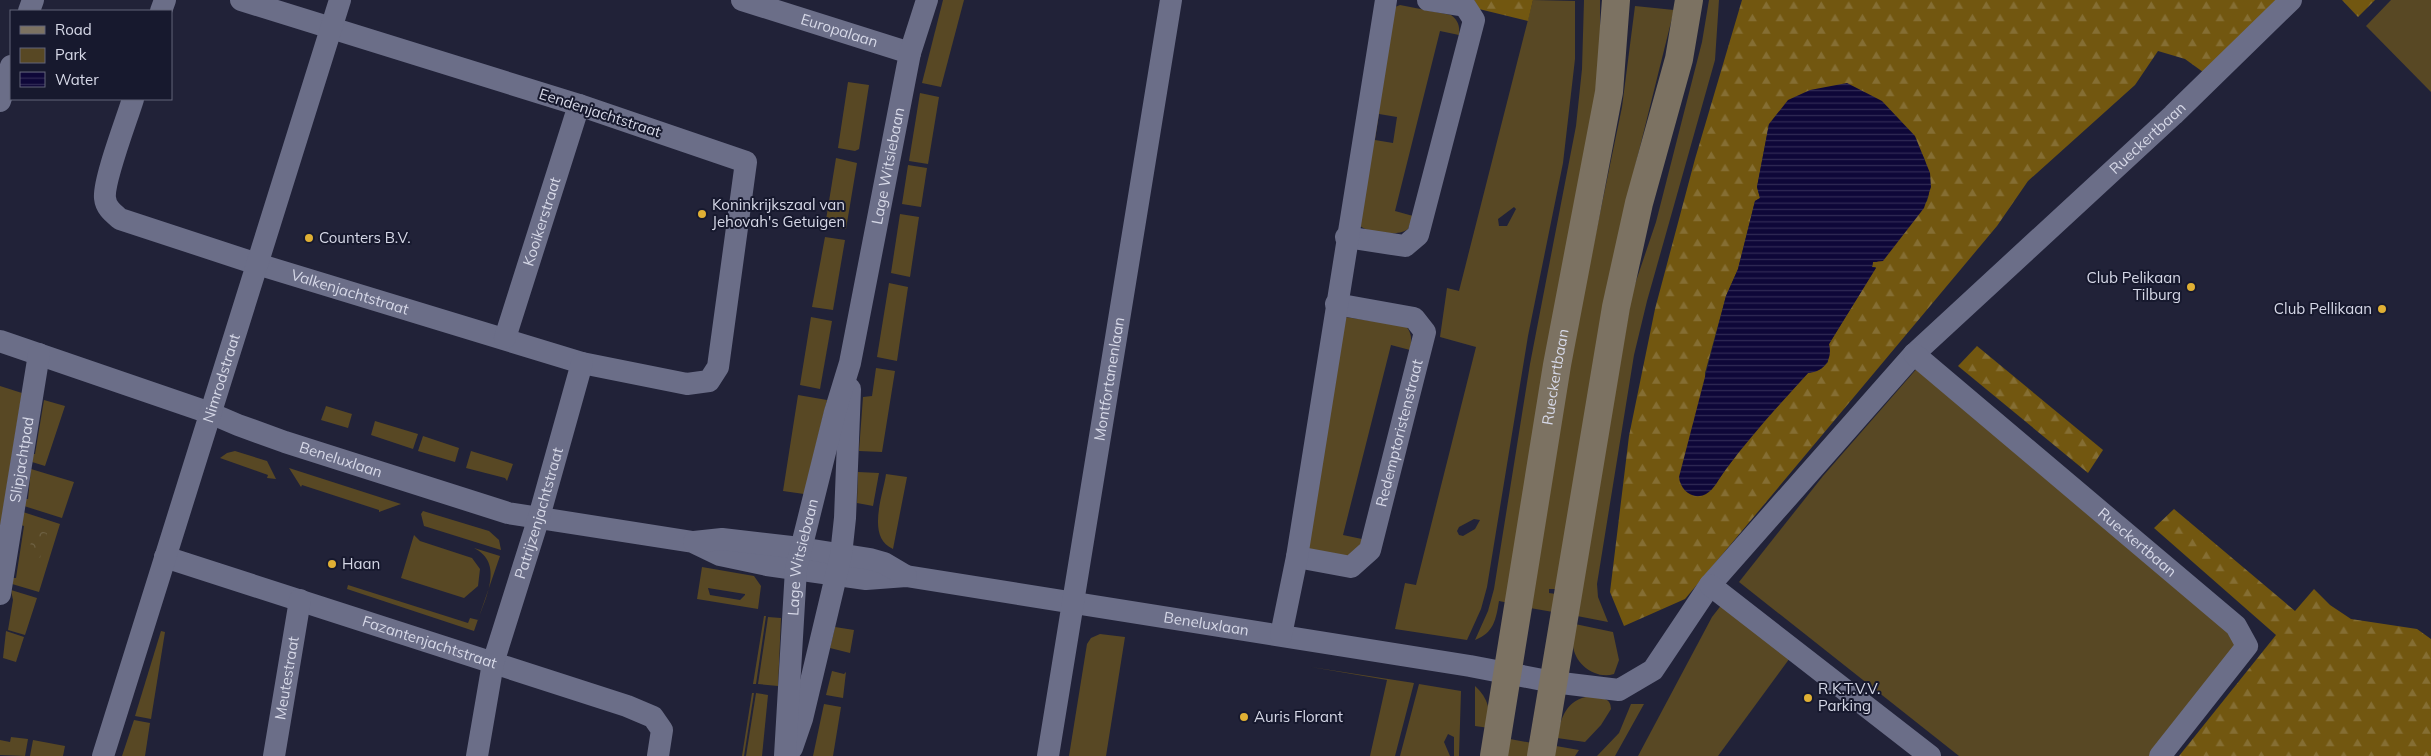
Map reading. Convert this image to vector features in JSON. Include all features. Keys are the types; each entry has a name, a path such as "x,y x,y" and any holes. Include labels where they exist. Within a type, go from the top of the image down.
{"main road":[{"name":"Rueckertbaan","path":"1494,756 1557,365 1609,92 1616,0"},
{"path":"1541,756 1616,307 1639,203 1679,59 1689,0"}],"street":[{"name":"Eendenjachtstraat","path":"240,0 579,106 746,162 718,367 709,381"},
{"name":"Nimrodstraat","path":"103,756 340,0"},
{"name":"Europalaan","path":"742,0 910,53"},
{"name":"Lage Witsiebaan","path":"785,756 798,558 835,412 850,363 910,53 927,0"},
{"name":"Montfortanenlaan","path":"1048,756 1170,0"},
{"path":"1281,635 1297,557 1346,237 1386,0"},
{"path":"1346,237 1405,246 1418,235 1474,20 1465,6 1428,0"},
{"name":"Rueckertbaan","path":"1507,673 1553,682 1619,690 1653,670 1710,585 1914,354 2166,122 2291,0"},
{"path":"0,101 10,69"},
{"name":"Valkenjachtstraat","path":"133,100 107,183 105,197 109,211 120,219 257,264 582,363 687,384 709,381"},
{"name":"Kooikerstraat","path":"505,338 579,106"},
{"name":"Redemptoristenstraat","path":"1297,557 1351,567 1370,550 1425,332 1414,318 1336,304"},
{"name":"Beneluxlaan","path":"0,341 210,413 238,426 508,513 693,542 722,539 798,558 839,565 884,563 906,576 1281,635 1507,673"},
{"name":"Slipjachtpad","path":"0,594 39,354"},
{"name":"Rueckertbaan","path":"1914,354 2236,626 2247,646 2160,756"},
{"name":"Patrijzenjachtstraat","path":"477,756 493,663 539,517 582,363"},
{"name":"Lage Witsiebaan","path":"790,756 802,719 839,565 846,518 850,363"},
{"name":"Fazantenjachtstraat","path":"165,557 627,706 653,717 662,730 658,756"},
{"path":"1710,585 1930,756"},
{"name":"Meutestraat","path":"274,756 300,600"}],"green space":[{"path":"943,0 964,0 941,87 922,83"},
{"path":"1474,0 1533,0 1528,21 1479,9"},
{"path":"1533,0 1575,1 1575,59 1563,163 1528,336 1487,587 1481,609 1467,640 1395,629 1405,583 1416,585 1476,347 1440,337 1447,288 1459,291","holes":["1514,207 1516,209 1507,226 1499,226 1498,219","1474,519 1480,520 1475,529 1463,536 1459,535 1457,531 1459,527"]},
{"path":"1584,0 1600,0 1600,43 1594,110 1509,603 1499,601 1493,625 1486,633 1475,640 1488,611 1494,589 1530,364 1576,126 1582,69"},
{"path":"1709,0 1719,0 1715,60 1647,301 1634,355 1597,584 1598,597 1608,622 1577,616 1632,293 1656,222 1702,42"},
{"path":"1742,0 2276,0 2203,72 2185,59 2158,51 2135,85 2028,181 1997,226 1685,599 1624,626 1610,592 1629,436 1655,309 1695,159","holes":["1769,124 1922,154 1925,160 1929,194 1927,201 1877,262 1873,262 1872,267 1876,267 1829,344 1828,362 1821,369 1808,373 1751,435 1711,490 1705,373 1726,296 1738,269 1755,201 1760,198 1757,187"]},
{"path":"2342,0 2375,0 2358,17"},
{"path":"2391,0 2431,0 2431,92 2366,26"},
{"path":"1400,5 1451,15 1459,26 1459,35 1440,31 1395,211 1413,216 1408,229 1398,233 1384,233 1370,231 1360,226 1395,7","holes":["1379,114 1397,117 1393,143 1375,140"]},
{"path":"1635,6 1674,10 1629,191 1557,589 1549,589 1549,593 1556,594 1553,612 1530,608 1575,334 1622,107"},
{"path":"848,82 869,85 859,149 855,151 838,148"},
{"path":"920,93 939,97 928,164 909,161"},
{"path":"836,158 857,163 846,229 825,226"},
{"path":"908,165 927,168 921,207 902,204"},
{"path":"900,214 919,217 910,277 891,273"},
{"path":"825,237 845,240 833,310 812,307"},
{"path":"889,283 908,287 897,361 877,357"},
{"path":"811,317 832,321 820,389 800,385"},
{"path":"1345,317 1406,326 1411,340 1410,350 1391,345 1343,535 1362,539 1361,545 1351,557 1311,552 1307,544"},
{"path":"1977,346 2103,450 2088,473 1958,366"},
{"path":"1926,358 2252,636 2158,756 1959,756 1739,582 1823,476"},
{"path":"876,368 895,371 882,452 859,451 863,397 872,396"},
{"path":"0,386 22,393 0,529"},
{"path":"798,395 827,400 804,494 783,491"},
{"path":"44,400 65,406 45,466 32,462"},
{"path":"326,406 352,414 348,428 321,420"},
{"path":"375,421 418,434 413,449 371,435"},
{"path":"423,436 459,448 455,462 418,451"},
{"path":"235,451 267,461 276,479 267,478 268,475 220,458 227,453"},
{"path":"471,451 513,464 507,481 505,478 466,468"},
{"path":"289,468 401,504 379,512 379,510 302,485 301,487"},
{"path":"31,469 74,482 62,518 24,506 26,499 28,499"},
{"path":"858,472 879,473 873,506 857,503"},
{"path":"886,474 907,477 893,549 880,536 878,526 878,515"},
{"path":"2174,509 2295,611 2314,589 2330,605 2351,619 2417,629 2431,639 2431,756 2179,756 2276,635 2154,528"},
{"path":"423,511 489,531 499,540 501,550 424,526 421,514"},
{"path":"23,512 60,524 39,592 12,584 13,578 16,578 24,526 21,525"},
{"path":"34,529 47,533 40,558 28,555"},
{"path":"414,535 420,541 472,558 480,569 478,586 464,598 401,578"},
{"path":"474,548 500,556 489,589 491,571 488,562 483,554"},
{"path":"702,567 754,576 761,586 758,609 697,599","holes":["708,588 745,594 740,600 710,595"]},
{"path":"348,585 468,623 470,618 478,620 474,631 347,589"},
{"path":"11,590 37,598 25,635 8,630 13,600"},
{"path":"1726,599 1795,651 1718,756 1638,756 1712,617"},
{"path":"764,616 766,616 756,684 753,684"},
{"path":"768,617 781,618 778,686 758,684"},
{"path":"1575,624 1613,632 1619,660 1614,674 1600,675 1593,672 1587,669 1577,658 1573,645"},
{"path":"835,627 854,630 850,653 830,648"},
{"path":"6,631 24,637 16,662 3,658"},
{"path":"161,631 165,632 151,719 135,716"},
{"path":"1100,634 1125,637 1106,756 1069,756 1087,644 1091,638"},
{"path":"1311,667 1414,683 1395,756 1370,756 1387,680"},
{"path":"832,671 844,674 846,672 843,698 826,695"},
{"path":"1419,684 1461,691 1459,756 1454,756 1454,737 1448,734 1444,742 1450,756 1400,756"},
{"path":"1475,686 1488,705 1489,728 1475,726"},
{"path":"752,693 754,693 744,756 742,756"},
{"path":"756,693 768,695 762,756 746,756"},
{"path":"1590,696 1605,699 1611,705 1611,709 1601,725 1585,742 1557,738 1560,723 1566,711 1575,701"},
{"path":"824,704 841,707 833,756 813,756"},
{"path":"1631,704 1644,704 1615,756 1597,756 1619,733"},
{"path":"134,720 150,723 145,756 122,756"},
{"path":"11,737 28,739 25,756 0,755 0,740 10,742"},
{"path":"1510,739 1532,743 1530,756 1507,756"},
{"path":"33,740 65,746 63,756 30,756"},
{"path":"1556,746 1579,750 1575,756 1554,756"}],"water":[{"path":"1847,83 1882,101 1915,136 1930,173 1931,187 1924,208 1883,261 1873,262 1872,267 1876,268 1829,344 1830,355 1826,364 1819,370 1808,373 1745,445 1712,490 1701,496 1692,495 1682,486 1679,477 1726,296 1738,269 1755,201 1760,198 1757,187 1769,124 1788,100 1810,90"}],"place":[{"name":"Koninkrijkszaal van Jehovah's Getuigen","path":"702,214"},
{"name":"Counters B.V.","path":"309,238"},
{"name":"Club Pelikaan Tilburg","path":"2191,287"},
{"name":"Club Pellikaan","path":"2382,309"},
{"name":"Haan","path":"332,564"},
{"name":"R.K.T.V.V. Parking","path":"1808,698"},
{"name":"Auris Florant","path":"1244,717"}]}
